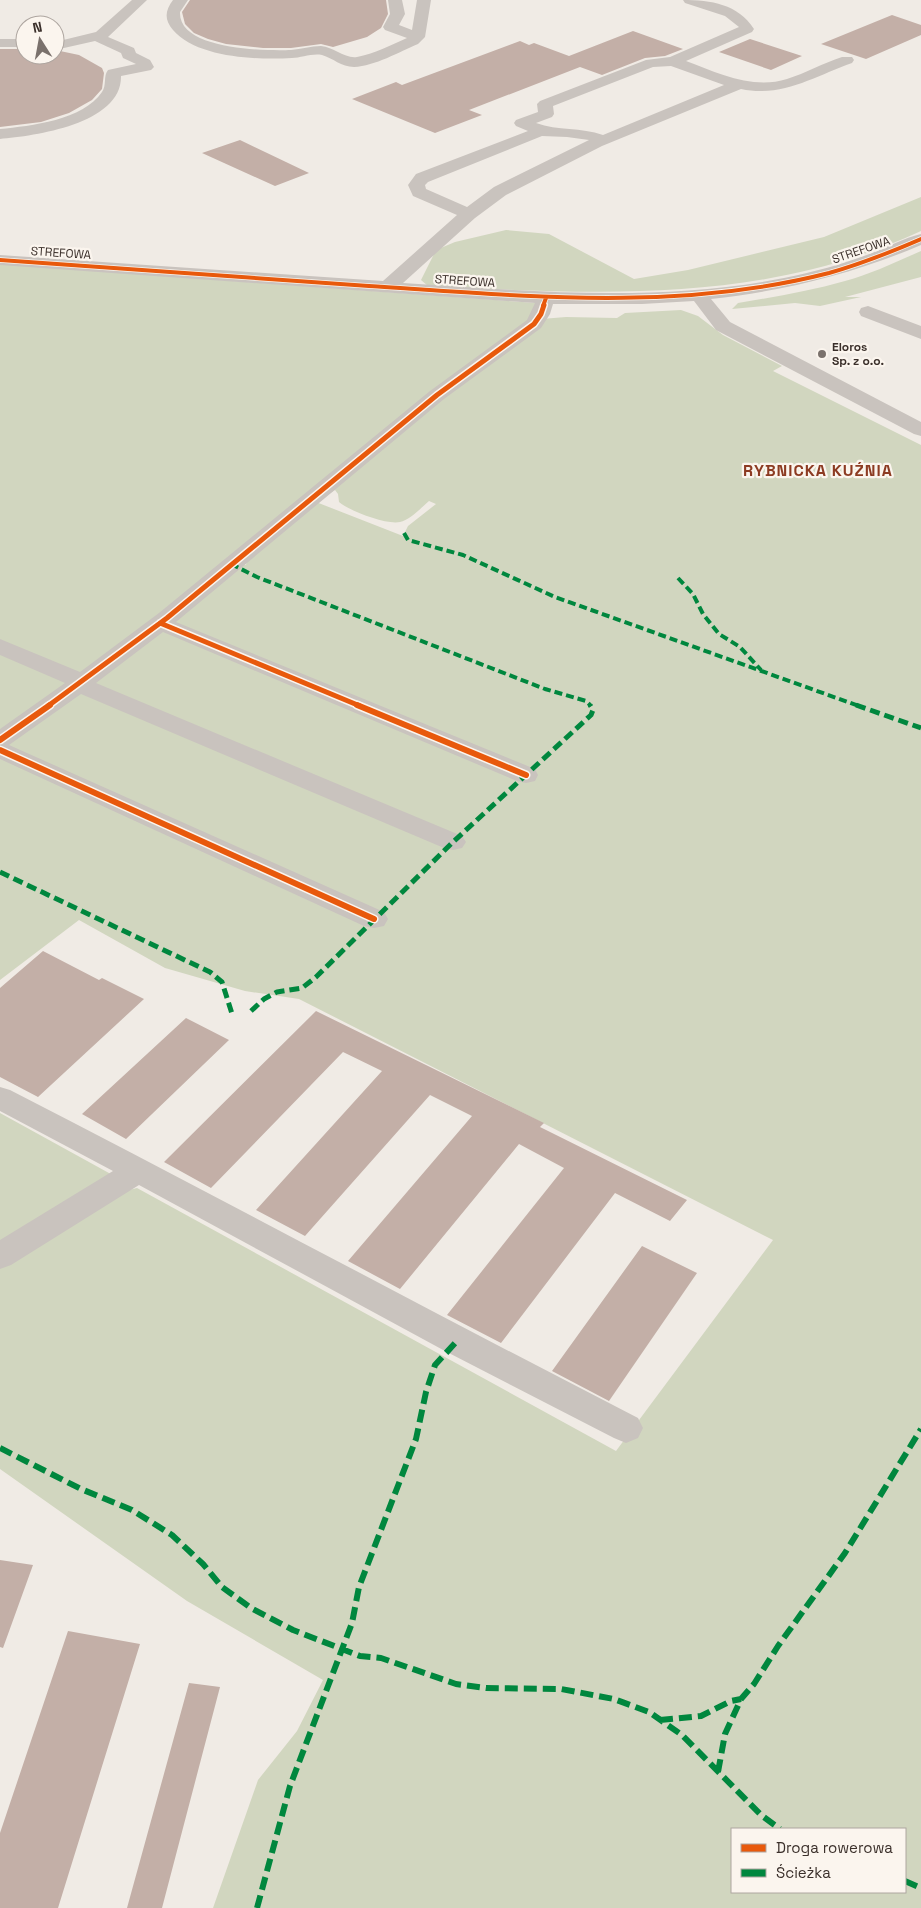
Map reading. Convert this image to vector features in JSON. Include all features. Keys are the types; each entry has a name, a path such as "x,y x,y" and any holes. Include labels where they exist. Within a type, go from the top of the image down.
{"street":[{"path":"395,0 399,8 398,16 390,27 418,37"},
{"path":"65,44 101,35 147,2 177,4 172,15 175,24 181,32 191,38 224,49 276,54 323,51 354,63 413,41 418,37 424,0"},
{"path":"603,140 586,134 548,133 522,123 546,114 545,104 651,64 673,61 747,29 744,21 736,16 690,0"},
{"path":"0,134 31,130 72,119 95,107 110,93 113,84 112,73 146,67 145,62 128,55 128,51 101,39 101,35"},
{"path":"0,44 15,43"},
{"path":"673,61 738,85 767,86 791,83 848,60"},
{"path":"387,287 469,214 500,191 550,164 603,140 738,85"},
{"path":"469,214 418,192 416,185 422,178 542,131"},
{"name":"STREFOWA","path":"0,260 546,298 618,300 699,296 758,288 810,278 860,263 921,239"},
{"path":"699,296 723,326 921,430"},
{"path":"0,740 81,683 160,623 437,395 534,324 543,310 546,298"},
{"path":"868,312 921,333"},
{"path":"160,623 526,775"},
{"path":"0,646 81,683 453,842"},
{"path":"0,750 374,920"},
{"path":"0,1098 457,1341 626,1428"},
{"path":"0,1256 138,1170"}],"green space":[{"path":"921,197 921,231 861,255 801,272 740,283 679,289 617,292 428,286 421,280 436,250 455,242 506,230 549,234 634,279 688,270 824,237"},
{"path":"921,251 921,277 845,297 861,297 820,306 795,303 732,309 738,303 805,291 855,278"},
{"path":"0,264 536,303 529,320 566,317 617,318 625,313 681,310 698,316 723,335 782,366 773,371 921,445 921,1908 213,1908 258,1780 297,1731 323,1680 187,1601 0,1469 0,1261 129,1190 137,1188 616,1451 773,1240 299,999 245,991 165,968 79,920 0,980","holes":["335,490 338,494 339,502 344,506 368,516 394,522 408,519 429,501 436,504 408,526 403,536 316,502","315,503 247,560 246,565 228,559"]},
{"path":"0,1113 118,1178 0,1249"}],"building":[{"path":"190,0 386,0 388,14 381,28 367,37 333,47 321,44 291,48 263,48 226,44 194,33 185,24 182,12"},
{"path":"892,15 921,25 921,35 866,59 821,44"},
{"path":"633,31 683,49 665,56 645,58 602,75 580,67 469,110 482,115 435,133 352,99 396,82 402,85 520,41 529,45 534,43 569,56"},
{"path":"750,39 802,56 771,70 719,52"},
{"path":"0,49 15,49 15,65 65,65 65,52 79,55 102,68 104,73 102,89 92,100 69,113 41,122 0,127"},
{"path":"240,140 309,173 275,186 202,153"},
{"path":"43,951 99,980 102,978 144,999 38,1097 0,1077 0,988"},
{"path":"316,1011 544,1123 540,1127 687,1200 670,1221 615,1193 501,1343 447,1315 564,1168 519,1144 400,1289 348,1261 472,1116 430,1095 305,1236 256,1210 382,1071 343,1052 211,1188 164,1162"},
{"path":"186,1018 229,1040 126,1139 82,1114"},
{"path":"642,1246 697,1273 609,1401 552,1371"},
{"path":"0,1560 33,1565 3,1648 0,1647"},
{"path":"68,1631 140,1644 58,1908 0,1908 0,1833"},
{"path":"189,1683 220,1687 162,1908 127,1908"}],"marked path":[{"path":"404,533 408,540 463,555 555,597 921,728"},
{"path":"231,564 257,577 545,689 586,701 593,710 591,715 453,842 316,977 302,988 277,992 264,999 251,1011"},
{"path":"678,578 693,594 703,614 719,634 740,647 761,670"},
{"path":"0,872 210,972 222,982 233,1017"},
{"path":"257,1908 290,1786 352,1623 359,1587 416,1439 426,1392 435,1365 457,1341"},
{"path":"718,1772 725,1734 741,1699 754,1684 778,1646 845,1553 921,1429"},
{"path":"0,1448 81,1489 132,1510 172,1535 203,1564 222,1587 251,1608 293,1630 360,1656 381,1658 456,1684 486,1688 561,1689 614,1699 649,1712 682,1735 761,1815 779,1828"},
{"path":"660,1720 701,1716 731,1701 741,1699"},
{"path":"906,1881 921,1888"}],"cycle path":[{"path":"0,260 546,298 642,299 737,291 784,283 831,272 877,258 921,239"},
{"path":"0,740 167,618 437,395 534,324 541,314 546,298"},
{"path":"160,623 526,775"},
{"path":"0,750 374,919"}],"place":[{"name":"Eloros Sp. z o.o.","path":"822,354"}],"district":[{"name":"RYBNICKA KUŹNIA","path":"818,470"}]}
